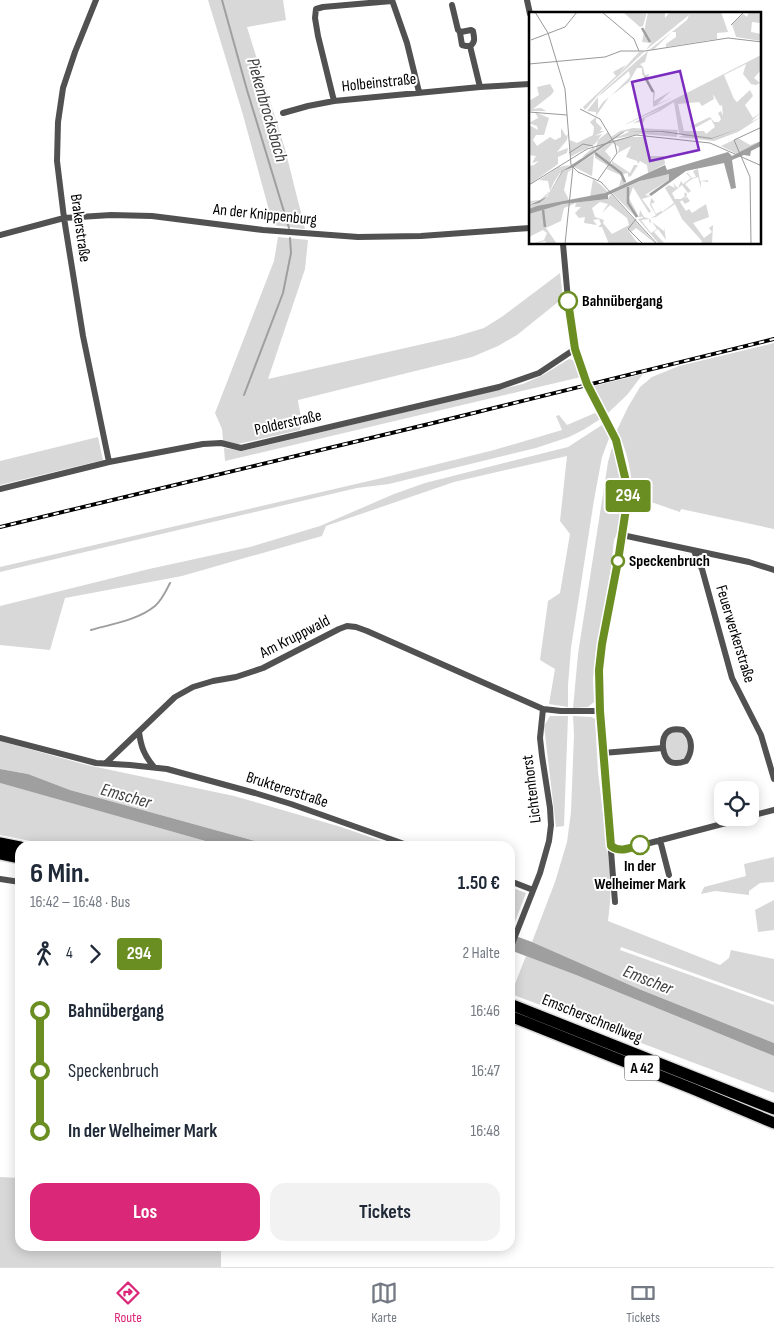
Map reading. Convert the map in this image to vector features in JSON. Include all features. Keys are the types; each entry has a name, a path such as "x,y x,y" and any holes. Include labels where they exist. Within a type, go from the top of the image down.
{"highway":[{"path":"0,843 15,846"},
{"path":"0,854 15,857"},
{"name":"Emscherschnellweg","path":"515,1006 774,1110"},
{"name":"Emscherschnellweg","path":"515,1018 774,1123"}],"street":[{"name":"Brakerstraße","path":"96,0 63,88 58,122 57,161 83,336 109,462"},
{"path":"334,101 315,18 316,9 323,7 392,0 407,43 419,92"},
{"path":"452,6 458,30 461,32 462,45 470,46 474,43 475,40 471,30 461,32"},
{"path":"470,46 480,87"},
{"name":"Holbeinstraße","path":"283,113 334,101 419,92 529,84"},
{"name":"An der Knippenburg","path":"0,235 64,218 111,215 152,216 263,230 358,236 421,236 529,228"},
{"path":"563,245 570,322 575,349 587,384 616,440 628,490 599,670 600,711 615,902"},
{"name":"Polderstraße","path":"0,489 109,462 203,444 221,443 241,448 499,387 538,373 575,349"},
{"path":"622,535 749,562 774,570"},
{"name":"Feuerwerkerstraße","path":"694,551 702,569 732,678 761,735 774,780"},
{"name":"Am Kruppwald","path":"106,763 175,697 193,687 264,668 347,626 356,627 384,638 475,680 543,708 561,711 600,711"},
{"name":"Lichtenhorst","path":"515,936 546,856 551,825 550,801 542,761 540,738 543,708"},
{"path":"672,729 683,730 689,738 691,751 686,761 675,763 668,761 664,755 663,748 663,738 667,732 672,729"},
{"path":"139,732 141,747 146,758 154,767"},
{"name":"Bruktererstraße","path":"0,738 96,763 154,767 188,775 273,799 395,841"},
{"path":"604,753 663,748"},
{"path":"759,814 774,810"},
{"path":"611,846 621,850 714,826"},
{"path":"660,840 669,875"},
{"path":"0,879 15,881"},
{"path":"515,883 533,890"}],"shaded area":[{"path":"208,0 283,0 286,20 247,27 285,149 305,229 273,225 243,115"},
{"path":"278,237 308,240 305,269 268,379 454,337 484,328 560,273 563,298 517,335 498,346 472,357 298,400 301,419 300,430 238,444 223,441 222,429 215,413 274,261"},
{"path":"774,343 774,529 681,509 680,512 654,503 632,501 629,465 617,430 640,387 652,377 679,366"},
{"path":"569,359 576,361 581,377 225,461 224,448 242,451 523,384 543,375"},
{"path":"643,374 627,395 608,413 594,386"},
{"path":"595,413 602,418 569,437 536,448 389,484 357,488 0,572 0,567 494,450 562,430 556,416 559,415 567,425"},
{"path":"605,423 611,433 602,457 594,500 571,648 568,707 549,704 555,669 540,660 548,601 560,593 570,534 560,521 567,456 454,482 326,526 322,536 182,576 65,598 50,650 0,645 0,606 149,569 250,547 320,526 394,494 425,483 568,447"},
{"path":"98,437 103,460 0,485 0,461"},
{"path":"614,440 621,468 623,500 618,532 614,540 593,678 594,702 588,707 573,708 578,654 608,462"},
{"path":"550,716 568,716 564,826 556,827 544,726"},
{"path":"573,716 592,717 595,719 598,772 611,881 608,921 720,965 729,958 731,950 774,959 774,1002 621,947 620,950 774,1005 774,1043 639,989 532,942 555,882 567,842 571,812"},
{"path":"673,732 681,732 686,739 688,751 684,759 670,758 666,752 666,737"},
{"path":"0,741 87,765 234,796 341,827 382,841 255,841 70,790 28,774 0,769"},
{"path":"0,769 28,774 70,790 255,841 205,841 0,783"},
{"path":"0,783 205,841 30,841 0,835"},
{"path":"774,857 774,882 760,883 749,891 749,895 715,891 701,894 704,887 746,876 744,864"},
{"path":"515,889 526,893 515,922"},
{"path":"774,900 774,930 758,932 755,910"},
{"path":"515,936 639,989 774,1043 774,1056 515,952"},
{"path":"526,956 774,1056 774,1093 515,996 515,984"},
{"path":"0,1177 15,1178 15,1251 221,1251 221,1267 0,1267"}],"waterway":[{"name":"Piekenbrocksbach","path":"222,0 289,228"},
{"name":"Piekenbrocksbach","path":"244,395 283,293 291,253 290,238"},
{"path":"91,630 124,621 148,611 160,601 170,583"}],"railway":[{"path":"0,527 774,339"}],"bus line":[{"name":"294","path":"568,301 575,349 587,384 616,440 628,490 618,561 602,644 599,670 600,711 611,846 621,850 640,845"}],"place":[{"name":"Bahnübergang","path":"568,301"},
{"name":"Speckenbruch","path":"618,561"},
{"name":"In der Welheimer Mark","path":"640,845"}],"water label":[{"name":"Emscher","path":"126,796"},
{"name":"Emscher","path":"648,980"}]}
